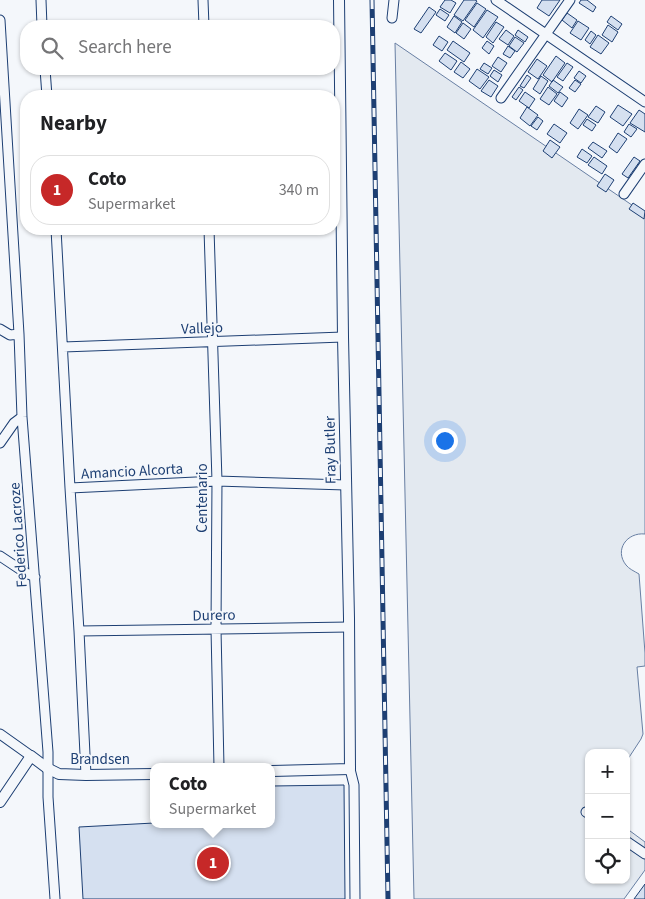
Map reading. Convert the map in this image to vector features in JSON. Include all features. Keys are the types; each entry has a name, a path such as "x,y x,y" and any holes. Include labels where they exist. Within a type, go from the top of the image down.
{"street":[{"path":"41,0 42,20"},
{"path":"203,0 204,20"},
{"name":"Fray Butler","path":"338,20 339,0"},
{"path":"392,18 394,0"},
{"path":"496,0 645,102"},
{"path":"501,98 570,0"},
{"name":"Federico Lacroze","path":"0,20 19,334 22,417 48,752 49,806 55,899"},
{"path":"45,75 47,90"},
{"name":"Fray Butler","path":"337,75 337,90"},
{"path":"0,157 9,161"},
{"path":"624,194 645,164"},
{"path":"56,235 86,775"},
{"name":"Centenario","path":"209,235 217,481 216,629 219,763"},
{"name":"Fray Butler","path":"338,235 343,337 350,769 354,785 355,899"},
{"path":"0,328 10,335 19,334"},
{"name":"Vallejo","path":"63,347 343,337"},
{"path":"0,443 14,423 22,417"},
{"name":"Amancio Alcorta","path":"70,488 217,481 346,485"},
{"path":"0,556 35,577"},
{"name":"Durero","path":"79,631 349,626"},
{"path":"0,734 31,756 0,802"},
{"name":"Brandsen","path":"31,756 59,774 150,774"},
{"path":"275,771 350,769"},
{"path":"630,844 645,854"}],"shaded area":[{"path":"395,43 645,214 645,534 639,534 628,539 624,543 621,554 627,566 639,574 645,666 637,667 643,734 630,756 630,749 585,749 585,884 630,884 630,831 645,842 645,870 624,899 414,899"}],"building":[{"path":"445,0 451,0 456,3 450,13 440,7"},
{"path":"464,0 477,1 463,21 454,15"},
{"path":"542,0 560,0 549,16 537,8"},
{"path":"581,0 587,0 596,7 593,12 579,3"},
{"path":"477,3 486,9 474,27 465,20"},
{"path":"429,7 436,12 421,33 414,29"},
{"path":"440,9 449,15 445,21 436,15"},
{"path":"487,10 498,17 483,38 473,30"},
{"path":"567,13 577,20 572,28 562,20"},
{"path":"454,16 462,22 455,33 447,27"},
{"path":"611,16 622,24 618,30 607,22"},
{"path":"578,21 589,28 581,40 570,33"},
{"path":"496,22 504,27 493,43 486,37"},
{"path":"463,23 471,29 464,39 456,33"},
{"path":"608,25 618,32 612,42 602,35"},
{"path":"506,30 514,36 508,45 499,39"},
{"path":"518,30 528,37 525,42 515,35"},
{"path":"591,31 596,35 590,44 585,40"},
{"path":"598,35 609,43 601,54 590,47"},
{"path":"439,36 448,42 442,51 433,45"},
{"path":"515,37 524,43 517,52 509,46"},
{"path":"453,41 470,53 464,62 447,50"},
{"path":"487,41 494,46 489,54 482,48"},
{"path":"508,46 515,51 510,58 503,54"},
{"path":"445,53 457,61 451,70 439,61"},
{"path":"556,56 565,63 552,82 543,75"},
{"path":"498,57 507,63 501,72 492,66"},
{"path":"537,59 547,66 538,79 528,72"},
{"path":"461,62 470,69 463,78 454,72"},
{"path":"484,63 492,68 488,74 480,69"},
{"path":"567,63 573,67 563,81 557,77"},
{"path":"477,69 489,77 480,89 469,81"},
{"path":"494,70 502,75 498,82 490,76"},
{"path":"579,71 586,76 581,83 574,78"},
{"path":"527,75 531,78 524,88 520,86"},
{"path":"541,76 548,81 540,94 533,89"},
{"path":"489,80 498,86 491,97 481,91"},
{"path":"553,80 563,87 558,93 549,86"},
{"path":"575,80 581,84 575,92 569,88"},
{"path":"519,87 523,90 516,100 512,97"},
{"path":"548,87 557,94 549,105 540,99"},
{"path":"525,92 535,99 529,108 519,101"},
{"path":"560,92 568,98 562,107 554,101"},
{"path":"618,105 632,114 623,126 610,117"},
{"path":"596,106 605,112 598,123 588,117"},
{"path":"527,107 538,115 530,126 520,118"},
{"path":"579,109 588,115 578,129 570,123"},
{"path":"639,110 645,114 645,132 630,123"},
{"path":"538,117 543,121 537,130 531,126"},
{"path":"587,119 596,125 592,131 583,125"},
{"path":"554,124 567,133 560,143 547,134"},
{"path":"629,124 637,129 631,137 624,132"},
{"path":"618,133 627,139 617,153 609,147"},
{"path":"550,140 560,147 552,158 543,151"},
{"path":"593,142 607,151 602,158 588,148"},
{"path":"582,149 592,156 587,163 577,157"},
{"path":"594,157 607,166 602,174 588,165"},
{"path":"634,157 640,161 628,178 622,174"},
{"path":"605,174 614,180 606,192 597,186"},
{"path":"633,203 645,211 644,219 629,209"},
{"path":"344,785 345,899 83,899 79,827 150,823 150,828 275,828 275,786"},
{"path":"645,884 645,899 634,899"}],"railway":[{"path":"372,0 388,899"}],"place":[{"name":"Coto","path":"213,863"}]}
